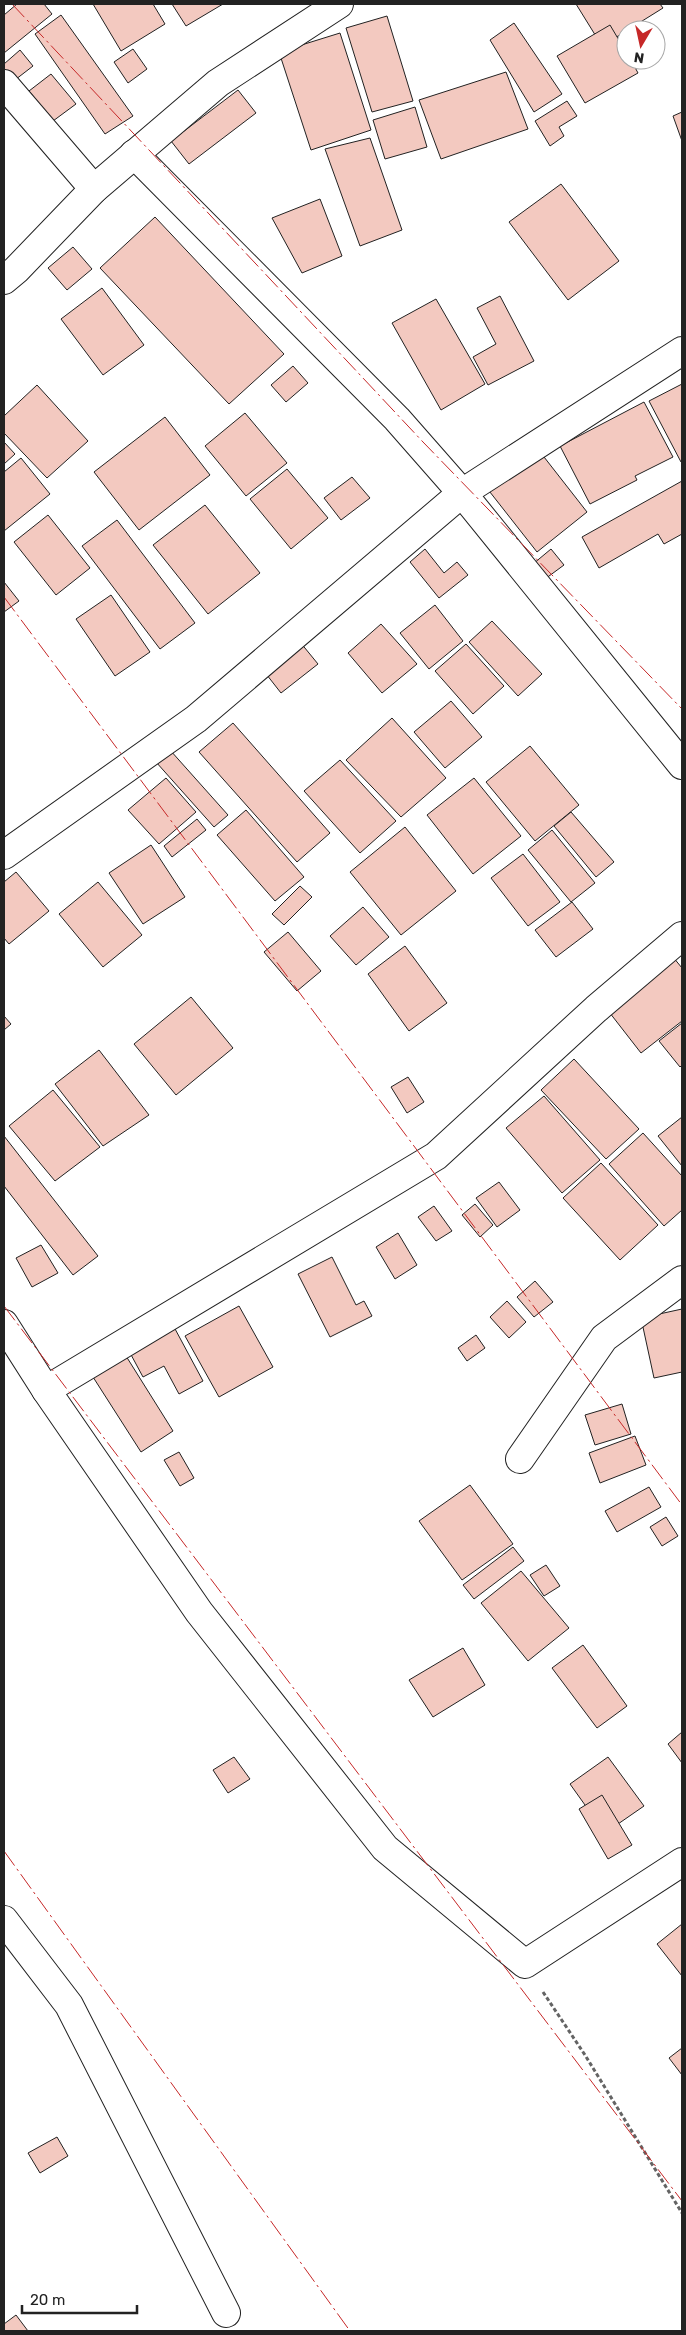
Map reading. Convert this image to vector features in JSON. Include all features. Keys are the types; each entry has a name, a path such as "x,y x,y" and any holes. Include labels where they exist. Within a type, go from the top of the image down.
{"street":[{"path":"4,280 16,270 94,189 218,83 339,4"},
{"path":"4,84 94,189"},
{"path":"134,154 397,419 462,493 682,765"},
{"path":"4,855 196,719 462,493 682,351"},
{"path":"46,1390 436,1156 596,1008 682,936"},
{"path":"520,1459 604,1338 682,1280"},
{"path":"4,1324 46,1390 199,1612 385,1848 525,1964 682,1862"},
{"path":"4,1920 69,2005 226,2313"}],"path":[{"path":"525,1964 585,2055 682,2213"}],"building":[{"path":"17,4 44,4 52,14 4,53 4,15"},
{"path":"93,4 153,4 165,24 121,51"},
{"path":"172,4 223,4 186,26"},
{"path":"576,4 660,4 663,8 644,20 616,20 616,37 602,46"},
{"path":"61,15 133,116 105,134 35,34"},
{"path":"387,16 413,101 372,112 346,28"},
{"path":"514,23 562,94 534,112 490,40"},
{"path":"610,25 616,35 616,70 636,70 638,73 585,103 557,56"},
{"path":"340,33 371,130 311,150 279,52"},
{"path":"133,49 147,69 128,83 114,62"},
{"path":"20,50 33,66 11,83 4,74 4,64"},
{"path":"506,72 528,129 441,159 419,100"},
{"path":"51,74 76,104 53,121 29,91"},
{"path":"238,90 256,113 189,164 171,141"},
{"path":"567,101 577,116 559,127 564,136 550,146 535,121"},
{"path":"415,107 427,147 385,159 373,120"},
{"path":"682,112 682,141 673,116"},
{"path":"370,138 402,230 360,246 325,149"},
{"path":"561,184 619,261 568,300 509,222"},
{"path":"320,199 342,256 302,273 272,218"},
{"path":"155,217 284,354 229,404 100,268"},
{"path":"73,247 92,269 67,290 48,268"},
{"path":"102,288 144,345 103,375 61,319"},
{"path":"500,296 534,361 488,385 473,357 496,344 477,308"},
{"path":"436,299 485,384 441,410 392,323"},
{"path":"293,366 308,383 286,402 271,385"},
{"path":"682,384 682,461 681,462 649,401"},
{"path":"37,385 88,441 47,478 4,433 4,416"},
{"path":"644,402 673,457 635,476 637,480 590,504 560,446"},
{"path":"245,413 287,463 246,496 205,446"},
{"path":"165,417 210,475 139,530 94,472"},
{"path":"4,442 15,454 4,464"},
{"path":"537,448 587,512 537,552 486,487"},
{"path":"21,458 50,494 4,531 4,472"},
{"path":"287,469 328,518 291,549 250,499"},
{"path":"352,477 370,498 341,520 324,498"},
{"path":"682,481 682,534 664,544 658,534 599,568 582,537"},
{"path":"205,505 260,573 208,614 153,545"},
{"path":"48,515 90,568 56,595 14,542"},
{"path":"117,520 195,623 160,649 82,546"},
{"path":"425,549 444,573 457,562 468,575 439,598 410,562"},
{"path":"551,549 564,565 545,579 533,564"},
{"path":"4,582 19,601 4,612"},
{"path":"111,595 150,652 115,676 76,619"},
{"path":"435,605 463,641 429,669 400,633"},
{"path":"492,621 542,674 518,696 469,642"},
{"path":"381,624 417,664 382,693 348,653"},
{"path":"300,642 318,664 281,693 263,670"},
{"path":"466,644 504,686 473,714 435,671"},
{"path":"451,701 482,737 445,768 414,732"},
{"path":"392,718 446,778 401,817 346,760"},
{"path":"233,723 330,833 297,862 199,752"},
{"path":"530,746 579,805 535,841 486,782"},
{"path":"170,750 228,815 214,827 156,762"},
{"path":"340,760 396,821 360,853 304,791"},
{"path":"166,778 196,812 159,844 128,810"},
{"path":"474,778 521,836 473,874 427,815"},
{"path":"246,810 304,877 275,901 217,835"},
{"path":"571,812 614,862 596,877 554,826"},
{"path":"197,819 206,830 172,857 164,846"},
{"path":"405,827 456,891 401,935 350,872"},
{"path":"552,830 595,883 571,902 528,850"},
{"path":"151,845 185,897 143,924 109,873"},
{"path":"523,854 560,902 528,926 491,878"},
{"path":"16,872 49,911 9,944 4,938 4,882"},
{"path":"98,882 142,935 103,967 59,914"},
{"path":"300,886 312,897 284,925 272,914"},
{"path":"572,902 593,929 556,957 535,930"},
{"path":"363,907 389,937 356,965 330,936"},
{"path":"288,932 321,971 297,991 264,952"},
{"path":"405,946 447,1003 409,1031 368,974"},
{"path":"673,957 682,968 682,1021 641,1053 606,1008"},
{"path":"191,997 233,1048 176,1095 134,1044"},
{"path":"4,1016 11,1024 4,1030"},
{"path":"682,1023 682,1065 680,1067 659,1041"},
{"path":"99,1050 149,1115 103,1146 55,1084"},
{"path":"574,1059 639,1129 606,1159 541,1090"},
{"path":"408,1077 424,1102 407,1113 391,1087"},
{"path":"53,1090 100,1147 55,1181 9,1126"},
{"path":"544,1096 600,1160 562,1193 506,1128"},
{"path":"682,1117 682,1166 658,1136"},
{"path":"643,1133 682,1176 682,1210 664,1226 609,1164"},
{"path":"4,1136 98,1256 73,1275 4,1186"},
{"path":"601,1163 658,1225 620,1260 563,1198"},
{"path":"499,1182 520,1210 497,1227 476,1198"},
{"path":"475,1204 493,1225 480,1237 462,1215"},
{"path":"434,1206 452,1231 436,1241 418,1217"},
{"path":"398,1233 417,1265 395,1279 376,1247"},
{"path":"41,1245 58,1273 32,1287 16,1258"},
{"path":"332,1257 356,1305 364,1301 372,1316 330,1337 298,1274"},
{"path":"535,1281 553,1302 534,1317 517,1297"},
{"path":"507,1301 526,1322 509,1338 490,1317"},
{"path":"239,1306 273,1367 219,1397 185,1336"},
{"path":"682,1309 682,1372 654,1378 641,1318"},
{"path":"174,1327 203,1381 179,1394 164,1366 143,1377 129,1351"},
{"path":"476,1335 485,1348 467,1361 458,1348"},
{"path":"126,1356 173,1431 141,1452 93,1377"},
{"path":"622,1404 631,1434 595,1445 585,1415"},
{"path":"635,1436 646,1465 600,1483 589,1453"},
{"path":"179,1452 194,1478 180,1486 164,1460"},
{"path":"470,1485 513,1544 462,1580 419,1521"},
{"path":"649,1487 661,1507 617,1532 605,1511"},
{"path":"666,1517 678,1536 662,1546 650,1527"},
{"path":"513,1547 524,1561 474,1599 463,1585"},
{"path":"546,1565 560,1586 544,1596 530,1575"},
{"path":"521,1571 569,1628 528,1661 481,1603"},
{"path":"583,1645 627,1706 597,1728 552,1668"},
{"path":"463,1648 485,1685 433,1717 409,1680"},
{"path":"682,1732 682,1763 668,1744"},
{"path":"234,1757 250,1779 228,1793 213,1770"},
{"path":"608,1757 644,1806 605,1833 570,1784"},
{"path":"602,1795 632,1845 608,1859 579,1809"},
{"path":"682,1924 682,1976 657,1944"},
{"path":"682,2048 682,2075 669,2058"},
{"path":"57,2137 68,2156 40,2173 28,2153"},
{"path":"16,2315 28,2331 4,2331 4,2324"}],"power":[{"path":"12,4 423,442 682,709"},
{"path":"4,597 682,1505"},
{"path":"4,1306 682,2201"},
{"path":"4,1851 350,2331"}]}
